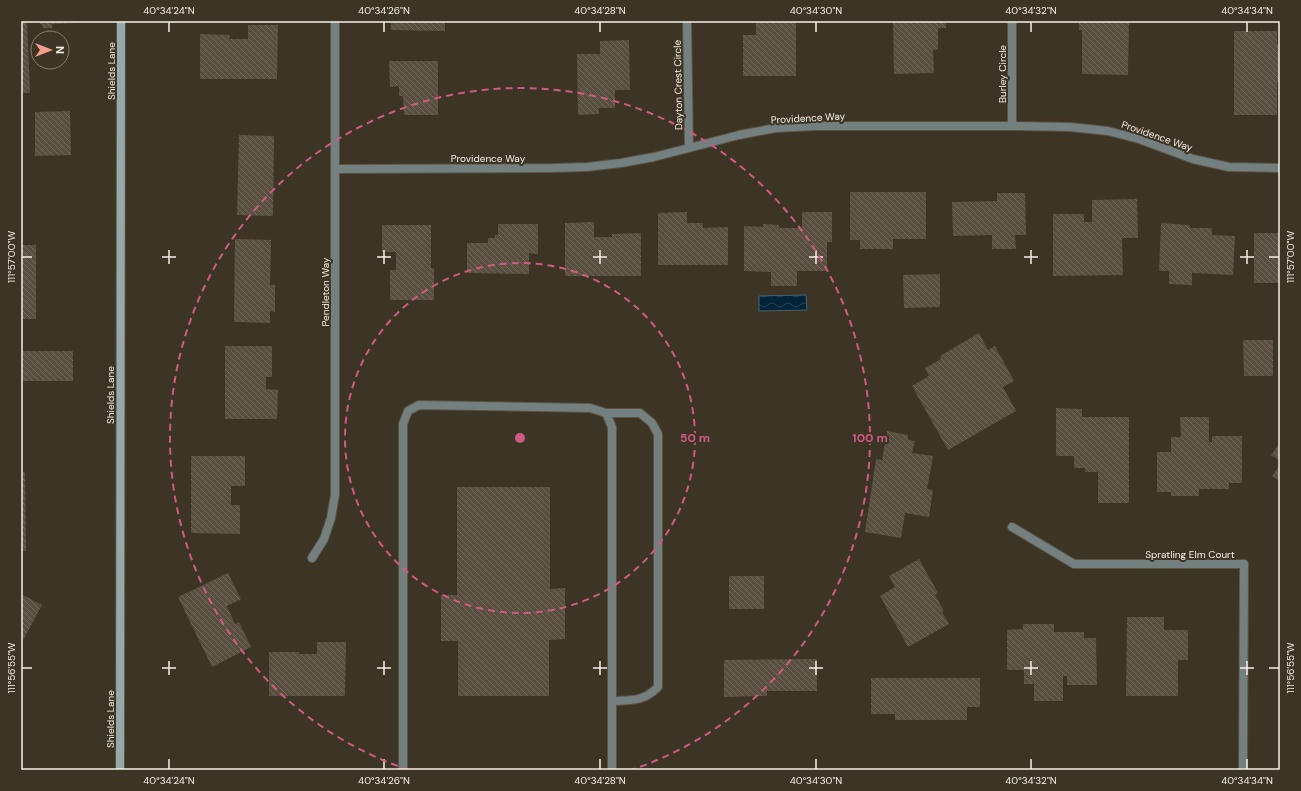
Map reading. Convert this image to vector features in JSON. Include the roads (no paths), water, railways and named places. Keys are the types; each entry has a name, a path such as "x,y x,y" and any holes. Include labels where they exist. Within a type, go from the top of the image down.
{"main road":[{"name":"Shields Lane","path":"120,770 121,21"}],"street":[{"name":"Pendleton Way","path":"312,558 324,539 331,518 335,495 335,21"},
{"name":"Dayton Crest Circle","path":"687,21 689,148"},
{"name":"Burley Circle","path":"1012,21 1012,126"},
{"name":"Providence Way","path":"335,169 553,168 621,163 654,157 739,135 776,128 814,126 1070,127 1108,131 1140,139 1193,159 1229,167 1280,168"},
{"path":"403,770 403,424 408,411 419,405 590,408 606,413 640,413 652,423 658,434 658,687 650,695 637,700 612,701"},
{"path":"606,413 612,427 612,770"},
{"name":"Spratling Elm Court","path":"1012,526 1074,564 1244,564 1243,770"}],"water":[{"path":"806,295 807,310 759,311 759,296"}]}
